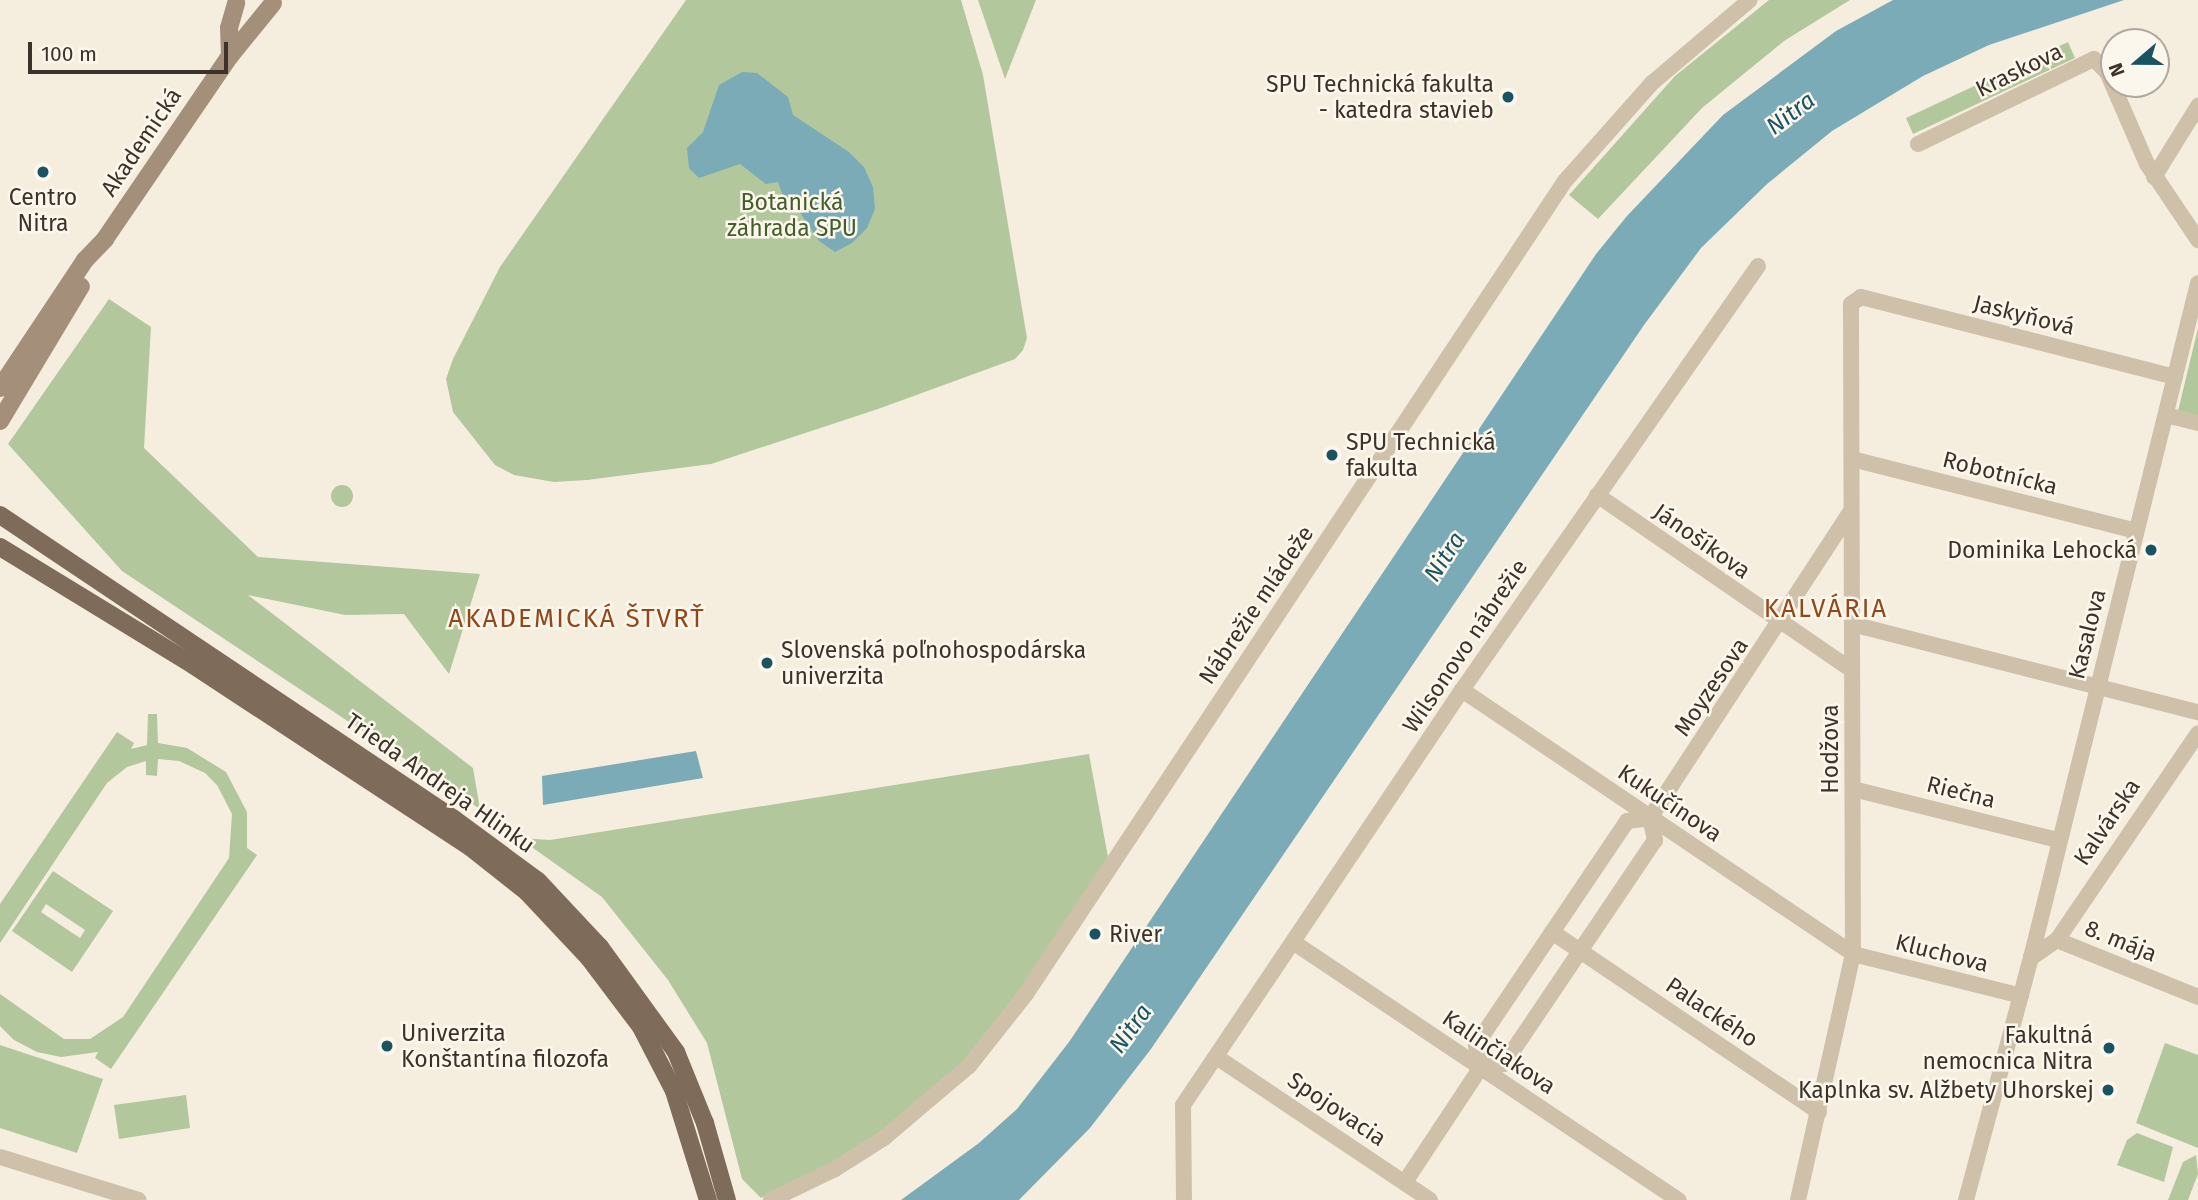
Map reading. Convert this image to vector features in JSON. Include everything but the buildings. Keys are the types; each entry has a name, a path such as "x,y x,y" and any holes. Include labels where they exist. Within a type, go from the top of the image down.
{"main road":[{"name":"Trieda Andreja Hlinku","path":"0,515 471,831 537,881 600,947 676,1052 705,1123 727,1200"},
{"name":"Trieda Andreja Hlinku","path":"0,547 227,687 470,847 527,892 589,958 641,1027 678,1104 708,1200"}],"street":[{"name":"Nábrežie mládeže","path":"771,1200 835,1169 884,1138 969,1066 1026,994 1565,181 1652,83 1750,0"},
{"path":"237,1 273,1"},
{"path":"237,1 243,13 243,39"},
{"path":"230,56 229,28 237,1"},
{"name":"Akademická","path":"0,388 85,260 105,239 230,56 273,1"},
{"name":"Kraskova","path":"1918,144 2094,59 2107,72 2154,177 2198,240"},
{"path":"2154,177 2198,106"},
{"name":"Akademická","path":"0,421 97,261 105,239"},
{"name":"Wilsonovo nábrežie","path":"1184,1200 1183,1105 1218,1058 1462,690 1758,266"},
{"name":"Kasalova","path":"1966,1200 2031,958 2058,840 2198,283"},
{"name":"Jaskyňová","path":"1861,297 2175,377"},
{"name":"Hodžova","path":"1798,1200 1853,954 1851,304 1861,297"},
{"path":"2166,415 2198,423"},
{"name":"Robotnícka","path":"1852,459 2136,531"},
{"name":"Jánošíkova","path":"1597,495 1781,624 1852,670"},
{"name":"Moyzesova","path":"1650,818 1781,624 1783,611 1851,511"},
{"path":"1852,624 2198,712"},
{"name":"Kukučínova","path":"1462,690 1853,954"},
{"name":"Kalvárska","path":"2057,940 2124,836 2198,733"},
{"name":"Riečna","path":"1853,789 2058,840"},
{"path":"1409,1200 1405,1182 1481,1067 1476,1045 1627,821 1650,818 1655,840 1581,951 1504,1064 1481,1067"},
{"name":"Palackého","path":"1552,932 1819,1112"},
{"name":"8. mája","path":"2031,958 2057,940 2198,997"},
{"name":"Kalinčiakova","path":"1293,942 1679,1200"},
{"name":"Kluchova","path":"1853,954 2021,996"},
{"name":"Spojovacia","path":"1218,1058 1430,1200"},
{"path":"0,1157 139,1200"}],"green space":[{"name":"Botanická záhrada SPU","path":"686,0 961,0 983,75 1027,338 1023,350 1015,359 878,409 711,464 554,482 514,475 495,465 453,412 446,379 453,359 500,267"},
{"path":"978,0 1036,0 1005,79"},
{"path":"1769,0 1850,0 1784,41 1702,108 1598,219 1569,195 1675,76"},
{"path":"2068,42 2075,58 1913,134 1906,118"},
{"path":"109,299 151,327 144,448 258,557 480,574 449,674 404,614 345,615 248,595 473,768 480,809 122,571 8,444"},
{"path":"2198,328 2198,417 2178,411"},
{"path":"342,485 350,488 353,496 350,504 342,507 334,504 331,496 334,488"},
{"path":"148,714 157,714 158,743 187,748 226,772 247,812 247,848 257,855 111,1069 95,1058 98,1052 61,1057 37,1052 14,1040 0,1026 0,994 64,1039 90,1039 123,1017 229,858 232,814 217,785 205,773 179,761 158,759 157,776 146,775 146,761 127,767 107,783 0,943 0,904 117,732 134,743 131,749 147,745"},
{"path":"1089,754 1108,857 1019,993 979,1045 927,1098 844,1157 761,1198 742,1179 707,1043 668,980 602,897 519,838 550,840"},
{"path":"53,871 113,911 72,972 12,931","holes":["46,904 85,930 80,938 41,912"]},
{"path":"2165,1043 2198,1055 2198,1148 2136,1123"},
{"path":"0,1045 103,1079 77,1153 0,1128"},
{"path":"186,1095 190,1128 119,1139 114,1105"},
{"path":"2137,1133 2173,1147 2164,1182 2117,1165 2127,1140"},
{"path":"2196,1155 2198,1174 2188,1200 2168,1200 2183,1162"}],"water":[{"name":"Nitra","path":"1893,0 2124,0 1989,45 1923,76 1832,131 1767,184 1701,248 1644,325 1151,1049 1090,1128 1019,1200 901,1200 979,1143 1017,1109 1069,1042 1596,254 1627,216 1723,115 1836,31"},
{"path":"742,72 757,73 788,97 793,115 849,152 864,167 873,187 875,209 867,228 852,243 835,252 819,241 797,208 784,199 778,182 766,184 740,164 699,178 689,168 687,148 703,132 719,85"},
{"path":"696,751 703,778 543,805 542,776"}],"place":[{"name":"SPU Technická fakulta - katedra stavieb","path":"1508,97"},
{"name":"Centro Nitra","path":"43,172"},
{"name":"SPU Technická fakulta","path":"1332,455"},
{"name":"Dominika Lehocká","path":"2151,550"},
{"name":"Slovenská poľnohospodárska univerzita","path":"767,663"},
{"name":"River","path":"1095,934"},
{"name":"Univerzita Konštantína filozofa","path":"387,1046"},
{"name":"Fakultná nemocnica Nitra","path":"2109,1048"},
{"name":"Kaplnka sv. Alžbety Uhorskej","path":"2108,1090"}],"district":[{"name":"KALVÁRIA","path":"1826,609"},
{"name":"AKADEMICKÁ ŠTVRŤ","path":"577,619"}]}
